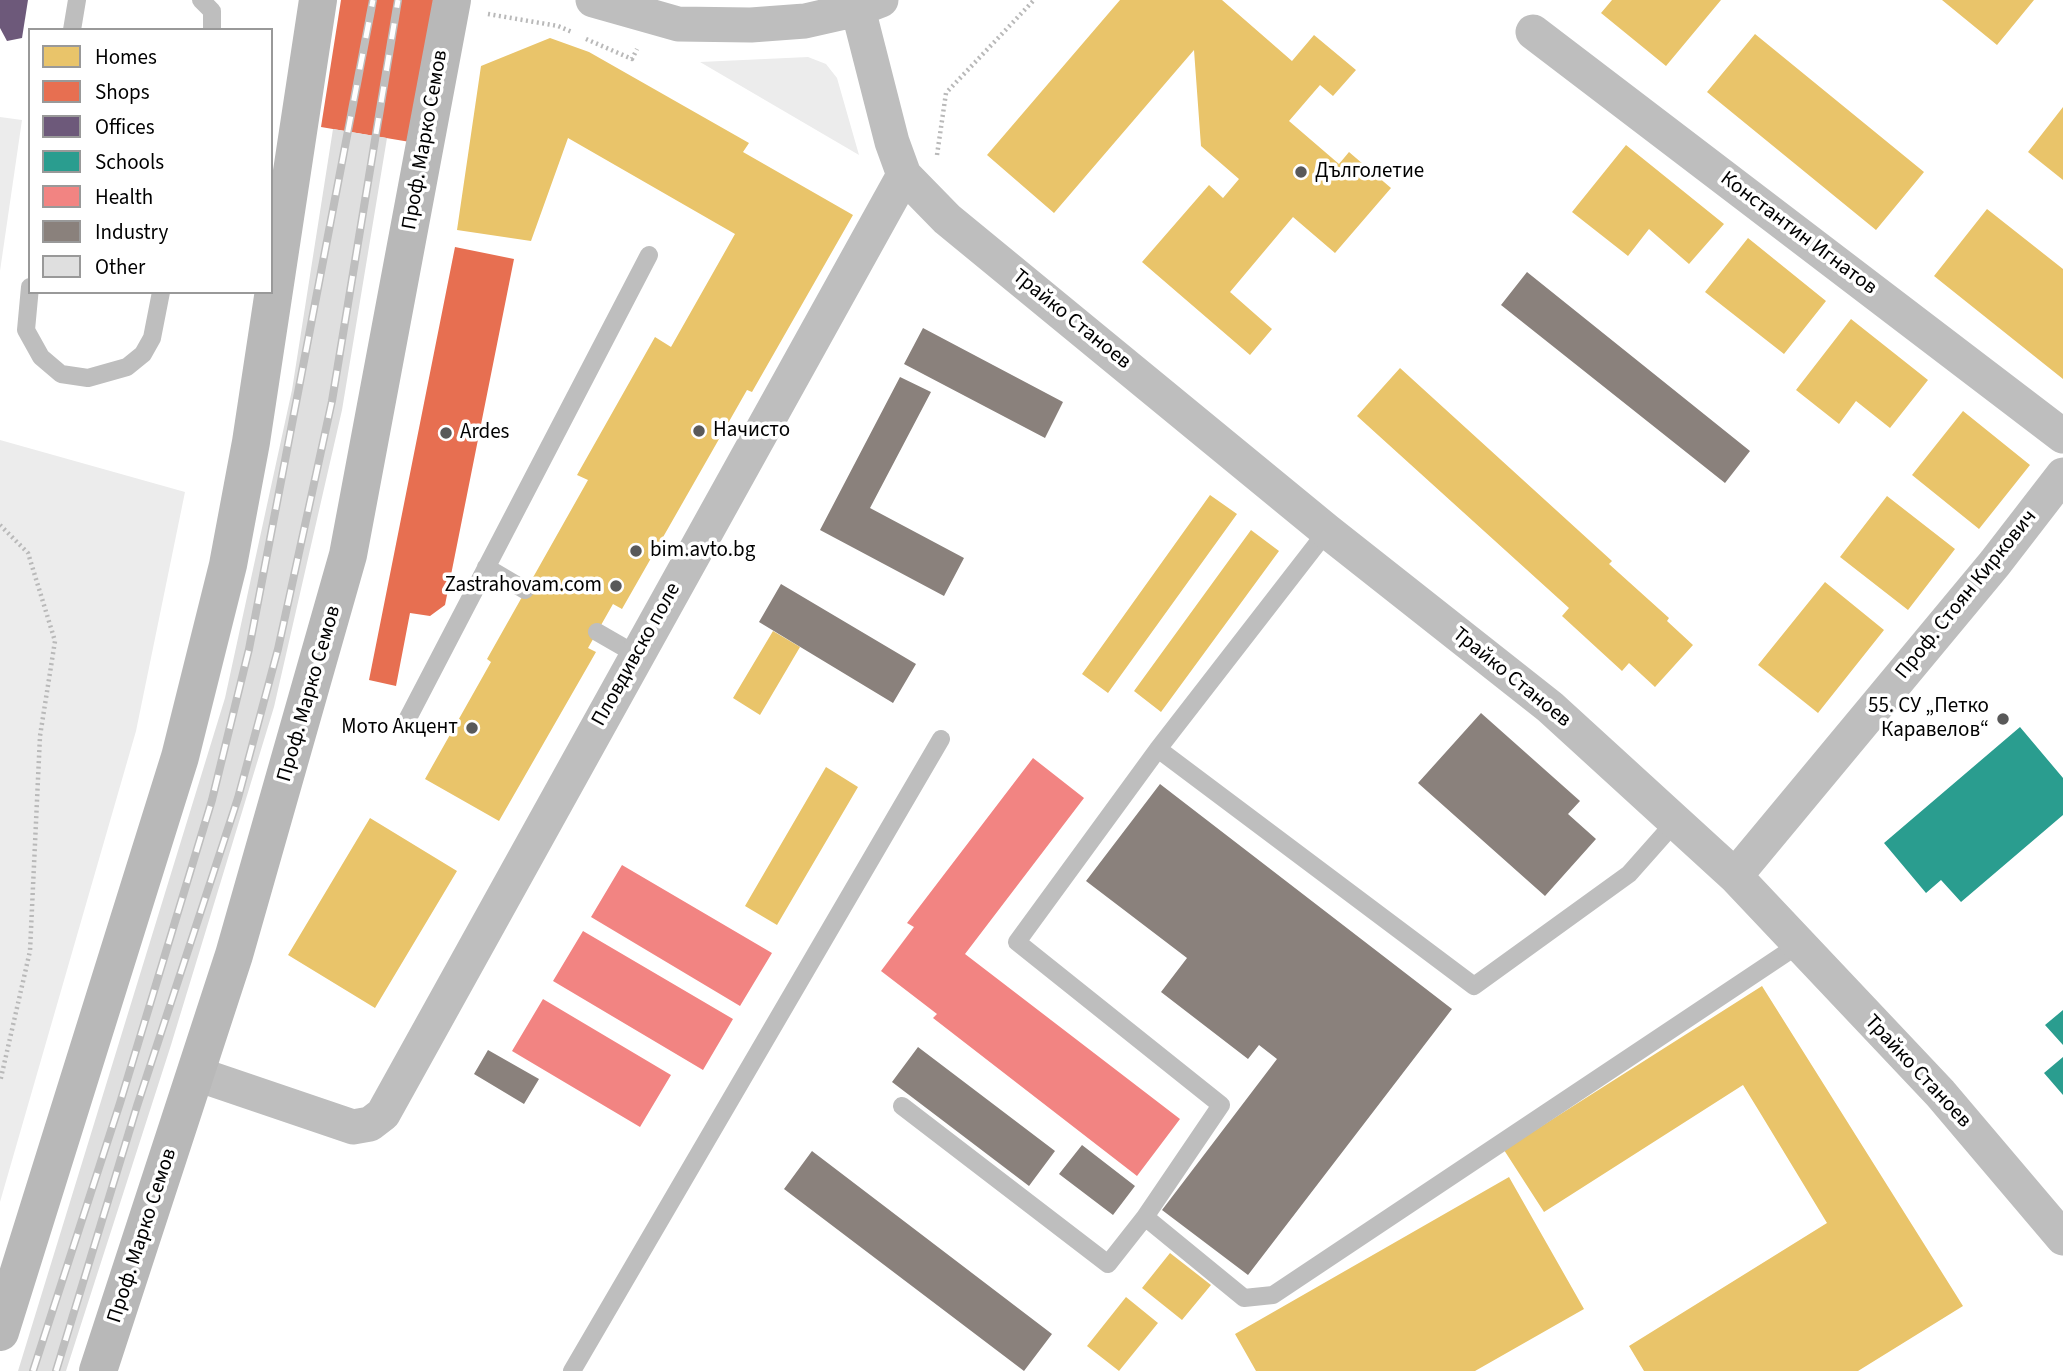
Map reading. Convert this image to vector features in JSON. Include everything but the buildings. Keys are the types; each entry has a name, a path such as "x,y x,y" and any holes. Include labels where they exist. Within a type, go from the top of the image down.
{"main road":[{"path":"0,1332 180,757 228,565 251,442 318,0"},
{"name":"Проф. Марко Семов","path":"98,1371 197,1074 301,727 348,555 466,6"}],"street":[{"path":"593,0 678,24 751,25 791,22 869,4 892,142 920,171"},
{"name":"Константин Игнатов","path":"1533,32 2063,436"},
{"name":"Трайко Станоев","path":"920,171 947,219 1327,531 1550,707 1735,876 1940,1093 2062,1236"},
{"name":"Пловдивско поле","path":"197,1074 353,1127 370,1124 383,1114 637,655 920,171"},
{"name":"Проф. Стоян Киркович","path":"1735,876 1995,563 2063,475"}],"lane":[{"path":"72,28 77,0"},
{"path":"201,0 212,11 212,28"},
{"path":"408,718 649,255"},
{"path":"29,294 26,330 41,357 61,374 88,378 127,368 143,354 152,338 161,294"},
{"path":"902,1105 1108,1264 1145,1217 1221,1105 1017,942 1158,749 1327,531"},
{"path":"486,567 525,590"},
{"path":"597,632 637,655"},
{"path":"572,1371 941,739"},
{"path":"1158,749 1474,986 1629,874 1676,821"},
{"path":"1145,1217 1244,1298 1273,1295 1798,945"}],"path":[{"path":"920,171 946,93 1034,0"},
{"path":"466,6 558,26 632,59"},
{"path":"0,525 28,553 55,640 40,736 30,951 0,1082"}],"shaded area":[{"path":"808,57 826,64 837,78 859,155 700,62"},
{"path":"0,117 22,120 0,271"},
{"path":"0,440 185,492 136,731 0,1202"}],"railway":[{"path":"33,1371 120,1103 212,800 249,649 373,0"},
{"path":"56,1371 137,1106 238,798 278,649 332,401 398,0"}],"place":[{"name":"Дълголетие","path":"1301,172"},
{"name":"Начисто","path":"699,431"},
{"name":"Ardes","path":"446,433"},
{"name":"bim.avto.bg","path":"636,551"},
{"name":"Zastrahovam.com","path":"616,586"},
{"name":"55. СУ „Петко Каравелов“","path":"2003,719"},
{"name":"Мото Акцент","path":"472,728"}]}
